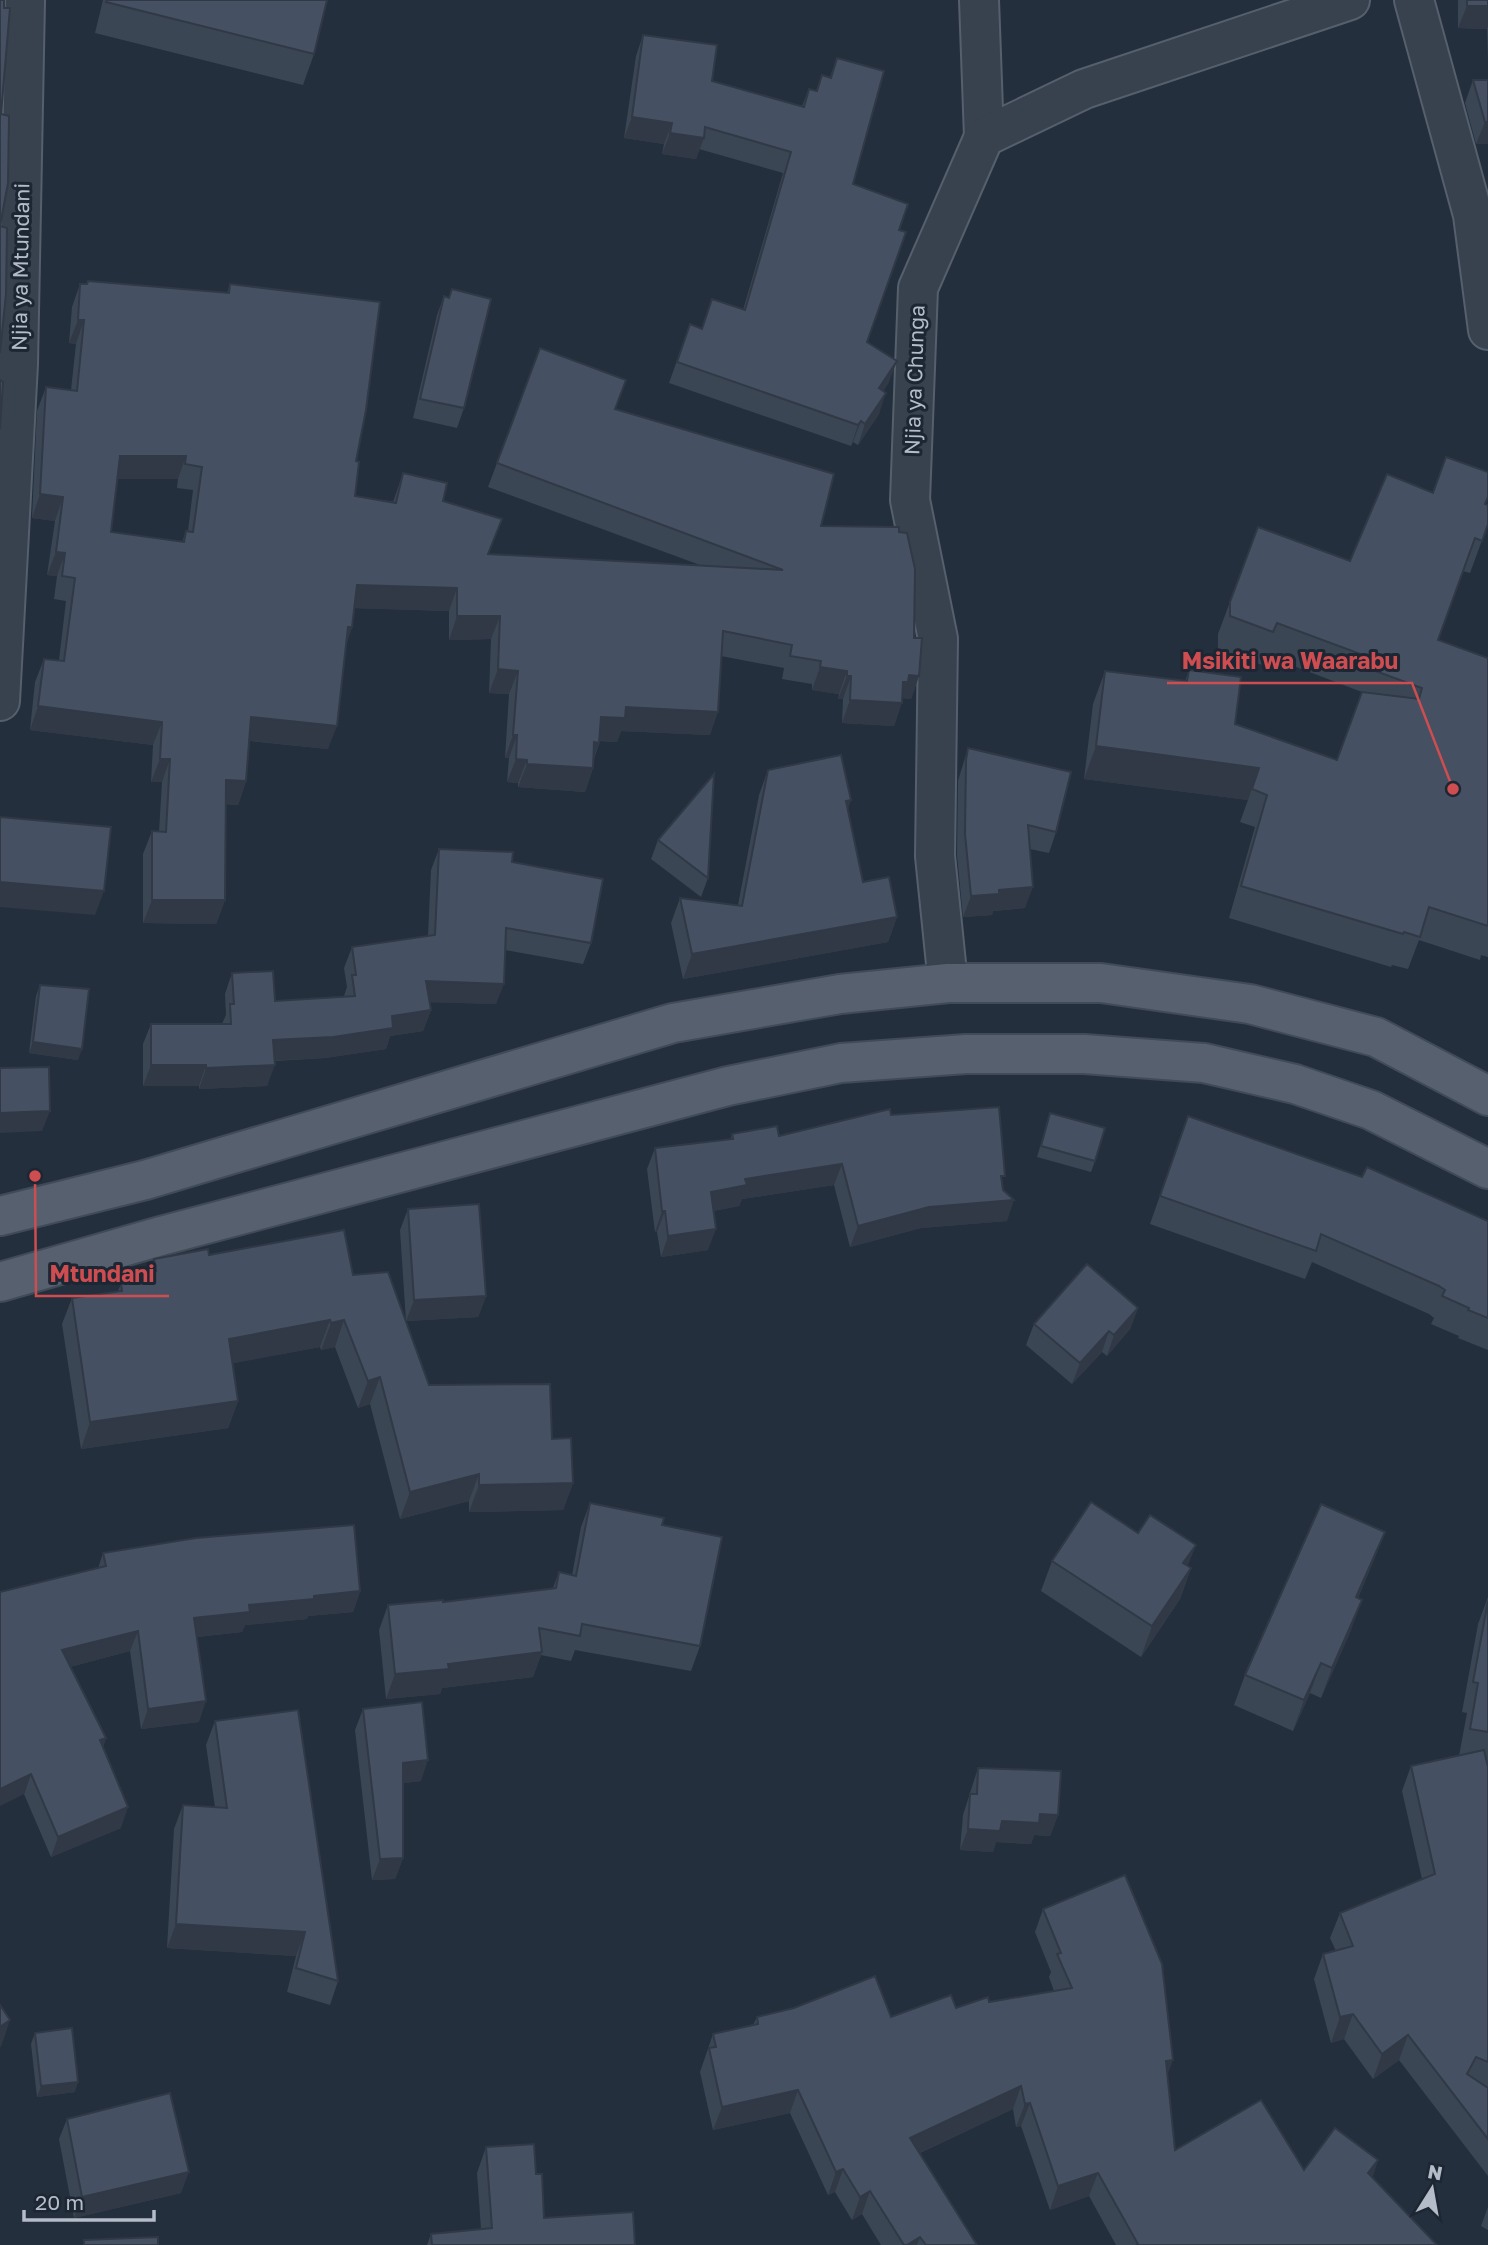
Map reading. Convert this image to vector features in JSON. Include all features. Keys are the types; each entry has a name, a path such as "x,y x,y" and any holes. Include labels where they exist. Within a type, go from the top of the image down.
{"main road":[{"path":"0,1216 145,1180 673,1023 839,995 948,983 1101,982 1250,1004 1376,1037 1488,1096"},
{"path":"0,1282 161,1236 714,1089 841,1063 966,1054 1084,1054 1204,1063 1295,1084 1371,1110 1488,1170"}],"street":[{"name":"Njia ya Mtundani","path":"0,701 18,364 11,114 25,0"},
{"path":"979,0 984,137 1084,89 1350,0"},
{"path":"1414,0 1483,251 1488,330"},
{"name":"Njia ya Chunga","path":"948,983 935,856 938,639 910,500 918,288 984,137"}],"building":[{"path":"0,0 4,0 4,8 10,8 1,114 9,116 8,183 0,226"},
{"path":"327,0 314,54 106,2"},
{"path":"1467,0 1488,0 1488,6 1467,6"},
{"path":"643,35 717,45 712,81 804,107 809,89 817,91 822,75 831,78 837,58 884,71 853,184 908,204 899,230 906,232 867,342 897,361 879,388 886,393 865,424 861,421 858,425 677,362 690,324 702,329 712,299 745,310 791,152 705,127 704,138 670,133 672,123 632,117"},
{"path":"1473,80 1488,80 1488,122 1485,122"},
{"path":"0,226 7,228 6,294 0,353"},
{"path":"88,281 229,293 230,284 380,302 366,410 356,461 359,462 355,496 396,503 403,473 447,483 443,501 502,519 488,554 783,570 497,463 540,348 626,380 615,409 834,474 821,526 899,527 899,532 907,533 915,569 914,638 922,638 919,676 909,675 908,682 903,682 902,703 850,700 851,676 847,676 847,671 820,667 821,661 790,656 792,645 723,631 718,712 626,707 625,718 601,717 599,743 594,742 593,768 527,764 527,760 516,759 517,735 513,735 518,671 498,669 500,616 457,616 457,588 357,585 352,627 348,627 337,726 251,717 246,781 226,780 225,900 152,900 152,831 166,832 170,759 160,759 162,722 38,706 44,659 64,661 75,578 62,576 65,553 56,552 63,497 40,494 46,387 77,391 84,320 78,320 80,284 87,284","holes":["120,456 186,456 185,464 202,467 193,532 186,531 184,542 111,532"]},
{"path":"452,289 491,299 464,408 420,399 444,296 449,298"},
{"path":"0,380 3,382 0,429"},
{"path":"1446,457 1488,472 1488,497 1485,504 1488,505 1488,524 1482,541 1475,538 1438,640 1488,658 1488,926 1429,907 1420,937 1241,886 1267,795 1252,789 1259,768 1096,746 1105,671 1187,681 1189,670 1241,677 1235,724 1337,760 1362,692 1419,699 1422,688 1370,669 1374,659 1277,623 1273,632 1230,616 1230,602 1258,527 1350,561 1387,474 1433,493"},
{"path":"968,748 1071,772 1056,832 1028,825 1033,887 971,896 965,834"},
{"path":"841,755 851,800 846,801 863,882 889,877 897,917 692,954 680,898 742,906 768,770"},
{"path":"714,774 708,878 658,840"},
{"path":"0,817 111,827 104,891 0,882"},
{"path":"439,849 513,852 512,862 603,879 591,943 506,928 504,984 426,981 431,1010 392,1016 393,1028 333,1037 273,1040 275,1065 206,1068 206,1065 151,1065 151,1024 231,1024 230,1004 234,1004 232,973 273,971 275,1001 355,996 352,975 356,975 352,947 435,935"},
{"path":"40,985 89,989 82,1049 33,1042"},
{"path":"49,1067 50,1111 0,1113 0,1068"},
{"path":"999,1107 1005,1176 1001,1176 1003,1190 1014,1200 929,1207 858,1226 842,1164 745,1179 747,1185 711,1192 716,1229 668,1236 665,1211 662,1211 655,1148 733,1139 732,1134 777,1126 779,1136 890,1109 891,1115"},
{"path":"1050,1113 1105,1128 1095,1161 1041,1146"},
{"path":"1188,1116 1362,1177 1367,1167 1488,1221 1488,1318 1442,1296 1445,1290 1439,1286 1321,1234 1316,1251 1160,1196"},
{"path":"479,1204 486,1296 414,1300 408,1209"},
{"path":"344,1230 353,1275 388,1272 429,1385 550,1384 552,1439 571,1438 573,1483 479,1485 479,1474 410,1492 380,1377 368,1381 344,1320 331,1323 330,1320 229,1339 238,1401 90,1422 72,1298 122,1291 121,1284 140,1281 138,1274 156,1271 154,1259 208,1249 209,1255"},
{"path":"1087,1264 1138,1308 1114,1335 1109,1331 1080,1363 1034,1324"},
{"path":"1091,1502 1138,1533 1150,1515 1196,1545 1183,1563 1191,1568 1152,1626 1052,1561"},
{"path":"590,1503 664,1518 662,1525 722,1537 700,1646 582,1624 580,1636 539,1628 542,1652 448,1664 449,1669 395,1674 388,1605 443,1602 556,1588 559,1572 576,1576"},
{"path":"1321,1504 1385,1532 1356,1597 1362,1600 1332,1668 1321,1663 1304,1700 1245,1675"},
{"path":"354,1525 360,1591 314,1596 314,1599 249,1605 250,1612 194,1618 206,1701 148,1709 138,1631 62,1650 106,1738 100,1740 128,1807 58,1837 31,1774 0,1789 0,1592 106,1566 103,1553 196,1538"},
{"path":"1488,1601 1488,1732 1470,1729 1478,1683 1473,1682"},
{"path":"422,1702 428,1760 403,1763 403,1858 380,1859 363,1709"},
{"path":"298,1710 338,1981 296,1968 305,1932 176,1924 183,1805 227,1808 215,1721"},
{"path":"1484,1750 1488,1767 1488,2062 1476,2057 1467,2074 1488,2088 1488,2139 1408,2035 1382,2054 1353,2014 1340,2017 1323,1954 1353,1946 1340,1913 1435,1874 1411,1766"},
{"path":"978,1768 1061,1771 1058,1815 1040,1814 1039,1823 1002,1821 1000,1831 968,1829 970,1794 977,1794"},
{"path":"1125,1875 1162,1964 1173,2060 1166,2061 1175,2150 1261,2100 1304,2170 1335,2128 1378,2160 1368,2173 1437,2245 1136,2245 1138,2244 1098,2173 1058,2186 1030,2103 1025,2104 1021,2086 910,2138 977,2245 926,2245 920,2237 904,2245 870,2191 860,2197 843,2169 836,2172 798,2090 722,2107 709,2048 716,2047 713,2034 758,2024 757,2017 794,2008 875,1976 891,2017 951,1995 956,2008 988,1997 989,2002 1072,1988 1057,1954 1061,1953 1043,1909"},
{"path":"0,2005 10,2020 0,2027"},
{"path":"72,2028 78,2082 41,2086 35,2033"},
{"path":"170,2093 189,2172 82,2197 67,2119"},
{"path":"534,2144 536,2174 542,2174 544,2218 633,2212 635,2245 432,2245 431,2234 492,2228 486,2147"},
{"path":"158,2237 158,2245 84,2245 84,2240"}],"place":[{"name":"Msikiti wa Waarabu","path":"1453,789"},
{"name":"Mtundani","path":"35,1176"}]}
